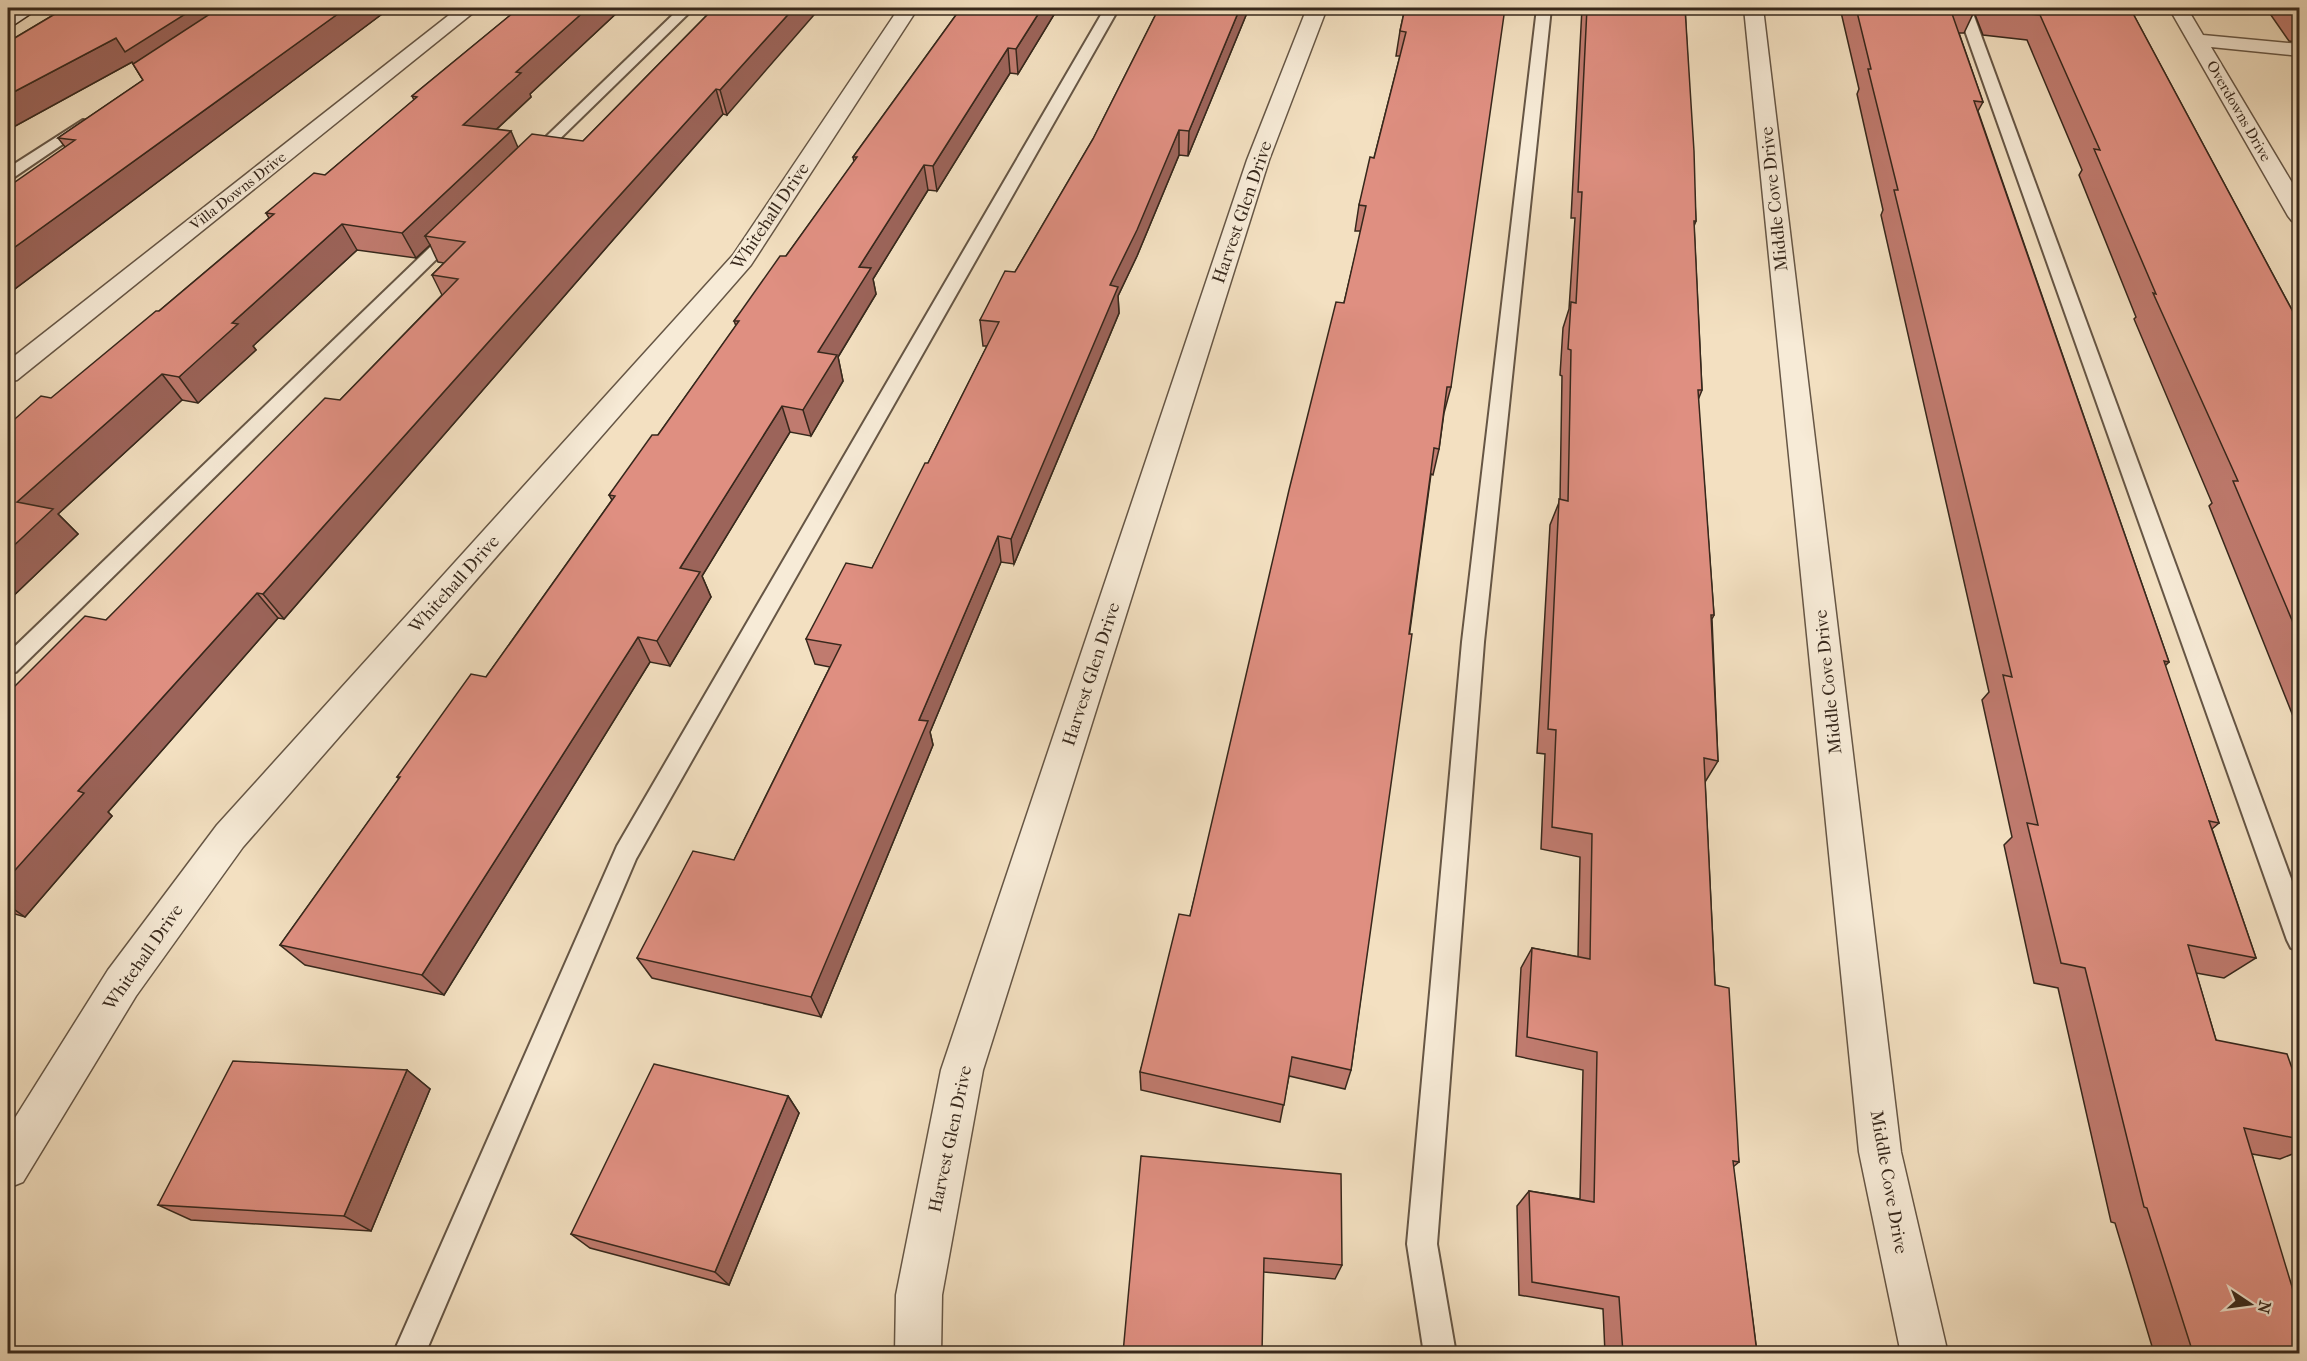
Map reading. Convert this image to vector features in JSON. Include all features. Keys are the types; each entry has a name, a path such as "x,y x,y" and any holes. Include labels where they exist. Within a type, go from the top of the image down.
{"street":[{"path":"8,20 29,8"},
{"name":"Villa Downs Drive","path":"8,374 469,8"},
{"name":"Whitehall Drive","path":"8,1167 122,983 230,836 742,260 908,8"},
{"name":"Harvest Glen Drive","path":"918,1353 919,1295 962,1070 1258,160 1317,8"},
{"name":"Middle Cove Drive","path":"1753,8 1880,1152 1925,1353"},
{"name":"Overdowns Drive","path":"2178,8 2300,216"},
{"path":"2198,40 2300,50"}],"lane":[{"path":"524,166 687,8"},
{"path":"409,1353 626,854 1112,8"},
{"path":"1440,1353 1422,1244 1473,642 1544,8"},
{"path":"1964,8 2300,940"},
{"path":"8,175 94,117"},
{"path":"8,666 463,224"}],"building":[{"path":"65,8 195,8 125,52 116,38 8,95 8,42"},
{"path":"219,8 346,8 8,252 8,187 75,140 58,138 143,80 133,64"},
{"path":"519,8 588,8 516,72 521,73 463,125 511,131 402,233 342,224 232,323 238,324 179,377 162,374 17,502 53,509 8,551 8,425 41,396 51,398 156,311 159,311 274,214 266,213 314,173 325,175 417,97 412,96"},
{"path":"714,8 794,8 720,90 716,89 263,594 257,593 78,791 84,793 8,878 8,693 85,616 106,620 325,398 340,400 458,279 432,275 465,242 425,236 532,134 583,141"},
{"path":"961,8 1042,8 1016,49 1008,48 933,166 924,165 859,267 871,268 818,352 837,355 803,410 782,406 680,568 700,572 657,641 638,637 422,975 280,945 471,674 486,677 615,496 609,495 652,435 658,435 739,321 734,321 780,256 786,256 857,157 853,157"},
{"path":"1159,8 1240,8 1189,131 1179,130 1137,230 1110,285 1118,287 1011,539 998,536 919,720 928,721 811,997 637,958 693,851 734,860 841,645 806,639 846,563 872,568 999,322 980,320 1005,271 1015,272 1093,139"},
{"path":"1405,8 1505,8 1451,387 1447,387 1439,449 1434,448 1409,634 1412,634 1351,1070 1292,1057 1284,1105 1140,1072 1179,914 1190,916 1289,490 1336,302 1344,303 1366,206 1359,205 1370,157 1374,158 1406,32 1400,31"},
{"path":"1587,8 1685,8 1694,151 1696,221 1694,221 1702,390 1698,390 1714,615 1711,615 1718,761 1704,758 1715,985 1729,988 1739,1162 1733,1161 1757,1353 1623,1353 1619,1297 1532,1282 1529,1191 1594,1202 1597,1052 1527,1037 1532,948 1590,959 1592,834 1552,827 1556,730 1548,729 1559,499 1568,501 1571,350 1568,349 1571,302 1576,303 1582,192 1578,192"},
{"path":"1856,8 1950,8 1983,102 1974,101 2169,662 2164,661 2219,823 2209,821 2256,958 2188,945 2216,1040 2287,1054 2300,1091 2300,1139 2244,1128 2293,1290 2300,1291 2300,1353 2193,1353 2147,1208 2144,1207 2085,968 2061,963 2027,823 2038,825 2003,675 2012,677 1894,190 1898,190 1868,69 1871,69"},
{"path":"1994,8 2130,8 2300,325 2300,639 2233,481 2238,481 2153,293 2156,294 2094,149 2100,150 2040,15 1996,11"},
{"path":"233,1061 407,1070 344,1216 158,1205"},
{"path":"654,1064 788,1096 715,1272 571,1234"},
{"path":"1141,1156 1341,1174 1342,1265 1264,1258 1262,1353 1123,1353"}]}
